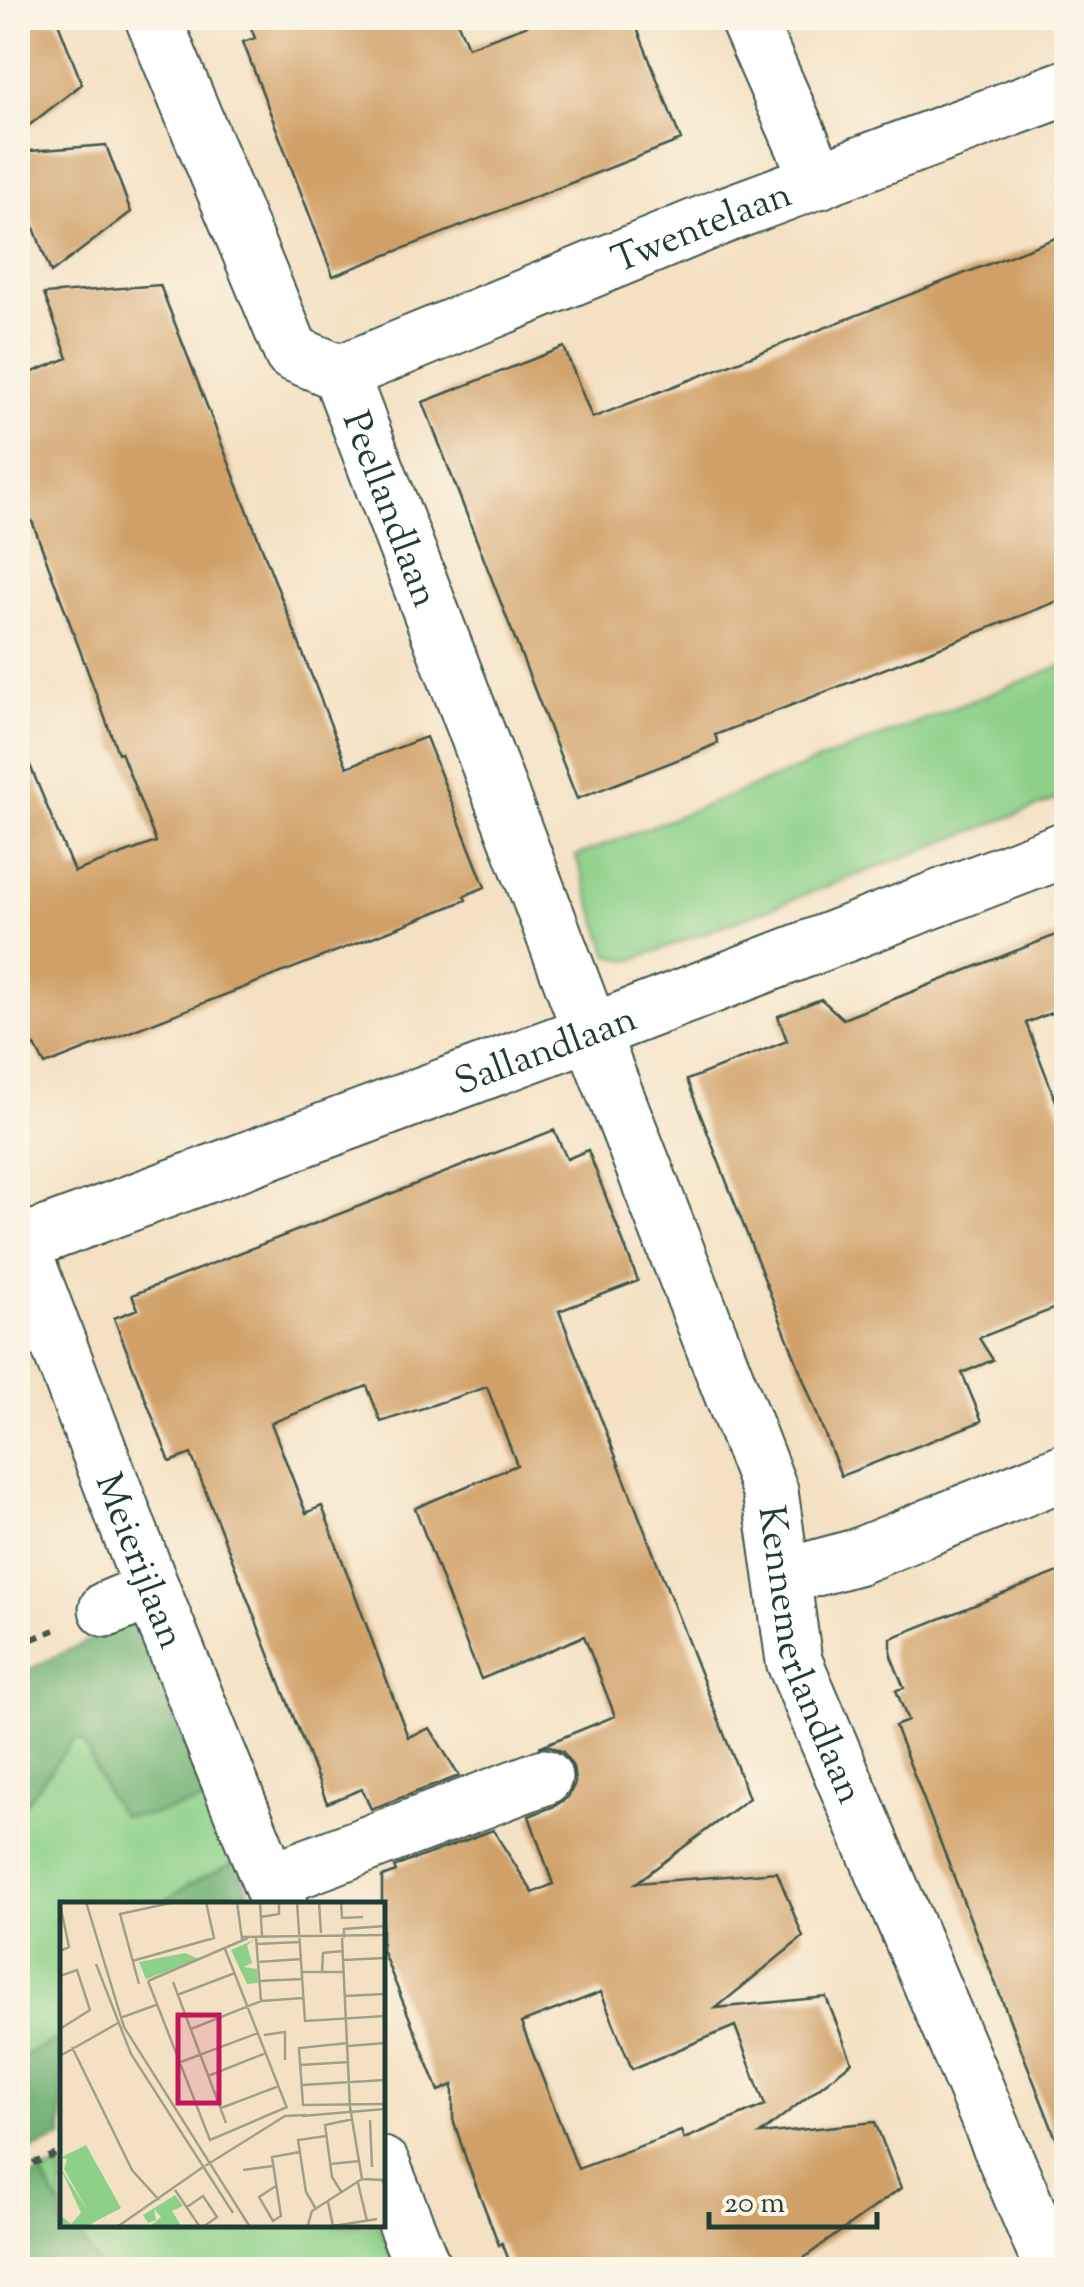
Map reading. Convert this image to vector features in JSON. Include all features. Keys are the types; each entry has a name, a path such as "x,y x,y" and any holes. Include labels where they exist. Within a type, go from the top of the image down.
{"street":[{"name":"Peellandlaan","path":"153,18 292,353 340,373 590,1032"},
{"path":"747,18 820,181"},
{"name":"Twentelaan","path":"340,373 726,215 1066,88"},
{"name":"Sallandlaan","path":"19,1241 590,1032 1066,849"},
{"name":"Kennemerlandlaan","path":"590,1032 770,1491 794,1660 1053,2270"},
{"name":"Meierijlaan","path":"19,1241 130,1600 275,1893 544,1777"},
{"path":"783,1577 856,1557 1066,1471"},
{"path":"385,2172 424,2270"}],"path":[{"path":"18,2168 60,2153"}],"green space":[{"path":"1066,664 1066,796 630,961 609,955 576,856"},
{"path":"134,1618 212,1799 146,1816 121,1815 107,1795 83,1741 73,1740 18,1813 18,1675"},
{"path":"73,1740 83,1741 107,1795 146,1816 212,1799 237,1862 190,1884 164,1902 60,1902 60,2039 18,2058 18,1813"},
{"path":"237,1862 253,1902 164,1902 190,1884"},
{"path":"60,2039 60,2139 18,2155 18,2058"},
{"path":"60,2167 60,2206 41,2174"},
{"path":"41,2174 60,2206 60,2227 73,2227 100,2269 18,2269 18,2182"},
{"path":"73,2227 380,2227 397,2269 100,2269"}],"building":[{"path":"247,18 456,18 468,47 547,18 633,18 681,140 333,276 243,42 255,38"},
{"path":"57,20 82,84 18,134 18,24"},
{"path":"106,145 131,212 51,273 18,185 18,152"},
{"path":"1066,234 1066,598 715,735 718,743 577,799 423,402 564,347 592,418"},
{"path":"160,285 347,767 426,737 485,887 464,896 466,900 45,1065 35,1046 18,1054 18,736 74,872 156,842 121,752 118,753 32,521 18,527 18,378 68,358 44,294"},
{"path":"1066,931 1066,1007 1026,1023 1066,1127 1066,1304 979,1338 993,1360 962,1373 982,1421 841,1476 687,1080 787,1041 778,1016 821,999 843,1019"},
{"path":"554,1130 567,1159 588,1150 638,1281 559,1311 749,1798 636,1883 777,1872 803,1937 716,2008 826,1997 852,2062 760,2134 875,2122 901,2188 787,2270 513,2270 502,2243 499,2245 453,2119 453,2085 439,2091 385,1957 382,1902 382,1877 396,1872 394,1867 493,1830 533,1893 553,1884 529,1816 568,1797 575,1783 573,1767 563,1752 550,1746 539,1747 615,1716 584,1636 481,1679 458,1623 415,1508 517,1465 487,1387 381,1422 367,1386 271,1423 306,1513 322,1506 408,1737 430,1728 459,1776 371,1809 362,1789 327,1803 191,1454 170,1462 114,1318 138,1309 132,1295","holes":["601,1992 632,2069 735,2026 765,2105 684,2139 681,2131 578,2169 521,2023"]},
{"path":"1066,1569 1064,2159 895,1726 908,1721 896,1690 904,1688 891,1656 891,1638"}]}
